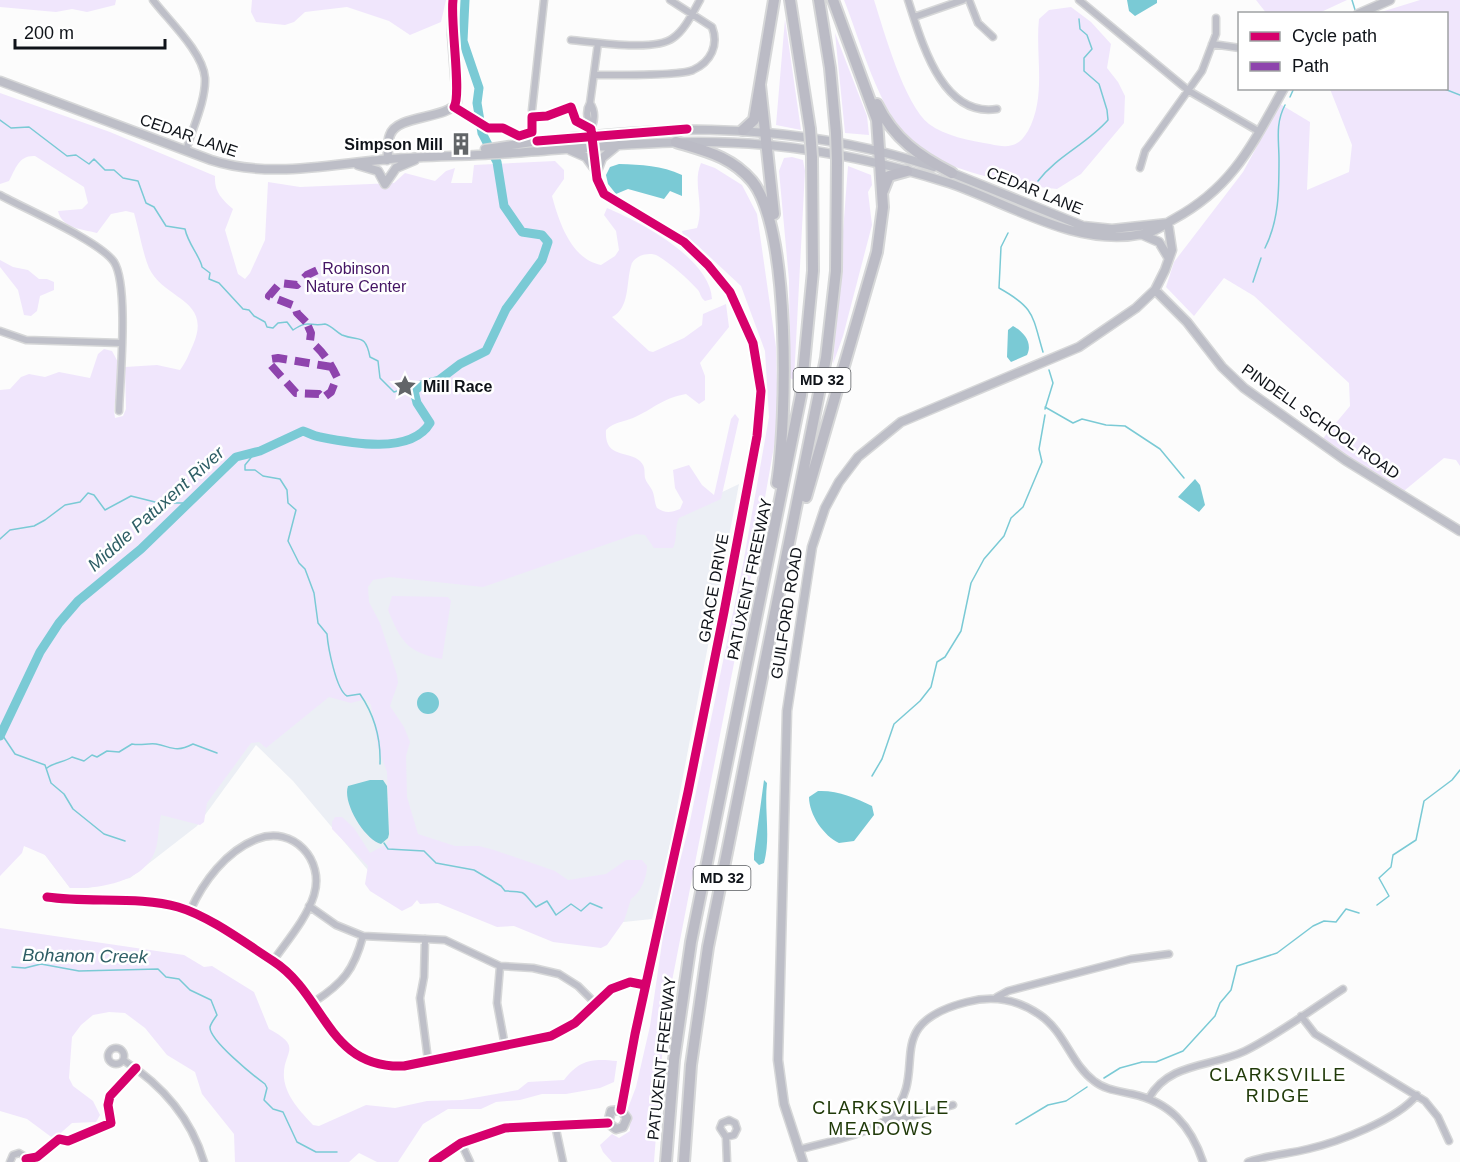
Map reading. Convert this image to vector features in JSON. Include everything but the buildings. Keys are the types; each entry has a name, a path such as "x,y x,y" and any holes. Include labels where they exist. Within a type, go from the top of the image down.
{"highway":[{"path":"743,130 754,123 774,0"},
{"name":"PATUXENT FREEWAY","path":"666,1162 672,1080 685,979 802,385 813,271 812,157 803,71 790,0"},
{"name":"PATUXENT FREEWAY","path":"684,1162 691,1065 702,982 819,398 829,337 836,261 837,161 830,68 819,0"},
{"path":"779,596 877,252 882,223 880,164 874,108 833,0"},
{"path":"854,55 894,133 923,158 952,173"},
{"path":"742,688 782,442 784,368 767,145 760,85"},
{"path":"676,142 716,154 734,164 750,179 770,217 777,268"},
{"path":"882,194 889,176 907,171"}],"main road":[{"path":"387,160 389,137 394,130 421,118 449,110 457,102 452,28 453,0"},
{"path":"1360,12 1390,0"},
{"name":"CEDAR LANE","path":"0,81 186,151 226,165 251,170 508,150 565,148 592,138 620,144 676,142 767,145 842,155 907,171 948,183 1078,233 1111,237 1142,235 1158,230 1168,223"},
{"path":"1168,223 1197,207 1224,184 1240,165 1283,90"},
{"name":"CEDAR LANE","path":"508,150 676,129 765,131 879,150 952,173 1083,226 1112,229 1168,223"},
{"path":"592,138 688,134 754,135 765,131"},
{"name":"GRACE DRIVE","path":"592,138 600,189 609,200 684,242 721,280 749,331 756,353 761,391 757,435 720,635 645,985 621,1110"},
{"path":"596,174 602,158 620,144"},
{"path":"565,148 586,157 596,174"},
{"path":"353,163 378,171 385,184 396,168 424,157"},
{"name":"GUILFORD ROAD","path":"803,1162 784,1104 777,1052 784,750 798,628 812,547 825,508 852,464 891,428 923,411 1079,347 1115,324 1155,290 1165,270 1167,254 1172,241 1168,223"},
{"path":"1142,235 1159,242 1167,254"},
{"name":"PINDELL SCHOOL ROAD","path":"1155,290 1244,388 1346,460 1460,531"},
{"path":"433,1162 461,1143 505,1128 608,1123 616,1129 624,1127 627,1118 621,1110 611,1111 608,1123"}],"street":[{"path":"153,0 195,52 204,73 204,89 186,151"},
{"path":"532,110 544,0"},
{"path":"594,75 693,70 712,54 715,36 712,27 670,0"},
{"path":"571,40 598,43 663,43 678,34 700,0"},
{"path":"908,0 927,56 946,86 977,108 997,109"},
{"path":"914,17 963,0"},
{"path":"969,0 975,17 993,37"},
{"path":"1079,0 1189,91 1260,132"},
{"path":"1140,168 1145,151 1202,71 1217,28 1215,18"},
{"path":"592,138 595,122 594,109 590,103 598,43"},
{"path":"1212,44 1238,48"},
{"path":"0,195 101,250 114,262 122,283 119,411"},
{"path":"0,331 26,340 121,343"},
{"path":"190,911 201,888 220,866 249,843 265,836 290,839 308,853 316,874 314,895 273,961"},
{"path":"46,897 82,901 161,903 190,911 273,961 294,978 314,1002 331,1032 356,1055 383,1065 404,1066 505,1046 561,1032 611,989 630,982 645,985"},
{"path":"309,906 336,925 363,936 425,939 457,944 500,966 533,968 559,974 578,986 596,1004"},
{"path":"314,1002 347,975 363,936"},
{"path":"425,939 424,977 420,1006 428,1060"},
{"path":"798,1150 871,1128 886,1119 902,1097 912,1042 926,1018 953,1005 997,998 1008,991 1131,958 1169,954"},
{"path":"500,966 497,1003 505,1046"},
{"path":"1149,1098 1158,1084 1176,1072 1245,1051 1343,989"},
{"path":"997,998 1029,1008 1050,1023 1096,1083 1149,1098 1173,1113 1188,1127 1203,1162"},
{"path":"1301,1016 1315,1034 1417,1095 1435,1112 1449,1140"},
{"path":"123,1060 156,1084 174,1105 194,1136 204,1162"},
{"path":"1248,1162 1334,1141 1400,1111 1417,1095"},
{"path":"886,1119 899,1120 953,1105"},
{"path":"555,1125 563,1162"},
{"path":"726,1137 727,1162"},
{"path":"461,1143 470,1162"},
{"path":"10,1162 13,1155 19,1153 24,1156 26,1162"}],"shaded area":[{"path":"739,484 670,844 652,919 577,927 377,881 293,781 256,745 197,826 130,878 88,888 70,888 45,855 35,848 24,846 111,617 647,528"}],"green space":[{"path":"0,0 116,0 115,5 87,12 72,9 56,12 0,7"},
{"path":"252,0 446,0 441,22 410,35 389,21 347,7 305,12 294,22 285,25 256,22 251,12"},
{"path":"844,0 874,0 903,84 911,101 929,124 958,137 1002,146 1016,144 1020,141 1034,118 1039,90 1039,19 1049,10 1071,7 1091,22 1111,44 1107,68 1125,96 1124,123 1081,174 1057,189 980,175 940,160 910,141 889,111 871,74"},
{"path":"1256,0 1347,0 1321,12 1265,12"},
{"path":"1420,0 1460,0 1460,466 1456,460 1444,458 1399,495 1320,442 1350,406 1349,383 1254,296 1224,278 1194,316 1166,287 1174,262 1243,172 1280,104 1310,122 1307,190 1349,172 1352,145 1330,90 1448,90 1448,12 1381,12"},
{"path":"785,19 801,130 776,125"},
{"path":"835,33 867,116 869,135 845,133"},
{"name":"Robinson Nature Center","path":"0,93 110,132 215,176 217,191 233,209 225,230 238,274 245,279 265,240 268,182 300,187 394,183 405,173 435,181 446,171 455,168 451,183 472,183 474,165 555,161 564,170 564,179 552,196 558,217 568,238 582,255 601,265 615,256 619,250 616,231 604,215 607,208 637,222 671,243 699,269 708,284 712,299 705,301 689,281 658,256 646,254 632,262 625,301 618,313 612,317 649,351 653,352 684,338 702,325 703,314 726,304 729,327 700,363 705,376 705,400 699,404 686,394 677,396 606,430 606,439 613,450 642,463 645,478 653,492 657,508 670,512 680,509 683,502 675,488 673,470 689,465 702,485 714,495 731,419 735,414 739,419 721,499 679,518 673,548 654,548 645,535 636,534 483,587 390,577 373,580 368,587 369,602 380,623 397,675 398,683 390,706 404,727 410,742 406,756 407,797 418,834 455,846 479,846 494,850 555,871 568,880 606,874 626,860 642,860 647,866 643,884 631,899 624,921 607,945 601,948 553,942 514,926 497,927 438,903 420,904 417,900 412,906 402,911 370,891 365,884 368,866 332,829 335,817 342,817 354,828 370,853 385,845 390,839 387,772 378,748 371,705 366,699 351,703 329,697 266,748 259,742 251,743 207,803 204,822 200,825 161,815 153,856 138,873 128,878 104,885 70,888 45,855 24,846 22,853 0,876 0,390 10,389 21,377 29,374 45,377 59,372 90,378 98,354 104,349 112,351 119,364 114,410 115,418 123,416 126,409 125,367 157,365 180,370 193,345 197,318 192,309 156,279 149,268 134,213 126,211 111,214 97,233 68,224 60,217 58,211 82,209 88,203 84,187 35,156 22,160 9,181 0,184"},
{"path":"792,157 803,160 805,171 794,380 790,378 789,280 779,171 784,158"},
{"path":"701,163 715,168 742,185 757,214 776,347 778,424 752,571 665,1017 654,1162 612,1162 600,1145 612,1134 619,1138 630,1131 628,1108 636,1087 650,1026 666,915 689,826 743,564 769,417 765,351 741,286 683,235 682,231 697,228 700,211 698,179"},
{"path":"848,166 871,175 872,185 868,192 872,225 843,336 833,364"},
{"path":"0,260 13,267 28,270 39,279 54,282 54,290 40,296 37,311 31,316 24,315 18,290 0,267"},
{"path":"392,596 448,597 451,601 442,659 420,653 401,637 388,610"},
{"path":"0,928 184,955 204,967 212,966 254,992 269,1029 280,1035 289,1046 284,1069 285,1085 295,1104 313,1125 319,1126 366,1105 395,1108 427,1101 462,1100 518,1090 528,1082 564,1080 575,1068 593,1060 617,1061 614,1082 600,1088 566,1094 542,1094 520,1100 496,1102 481,1109 448,1109 423,1124 398,1162 377,1162 359,1153 349,1162 235,1162 234,1134 202,1094 195,1072 167,1055 145,1028 125,1013 109,1012 93,1015 72,1037 69,1078 73,1086 93,1101 100,1115 96,1122 72,1123 54,1139 27,1119 0,1111"}],"water":[{"path":"1127,0 1157,0 1157,3 1135,16 1129,11"},
{"path":"619,164 659,167 682,175 682,196 670,191 664,199 628,189 616,194 608,184 606,175 610,167"},
{"path":"1013,326 1024,335 1029,351 1027,355 1011,362 1007,357 1008,330"},
{"path":"1195,479 1200,485 1205,505 1199,512 1178,497"},
{"path":"428,692 436,695 439,703 436,711 428,714 420,711 417,703 420,695"},
{"path":"370,780 383,780 387,786 389,834 381,844 368,836 356,820 348,802 348,786"},
{"path":"764,780 767,783 767,843 764,863 759,865 754,860 754,854"},
{"path":"818,791 839,793 872,806 874,815 854,841 839,843 833,840 818,824 809,797"}],"waterway":[{"name":"Middle Patuxent River","path":"0,736 40,652 59,623 78,601 141,549 236,457 260,451 303,431 318,437 363,444 409,440 421,433 430,423 417,403 414,391 421,385 439,380 460,364 486,351 506,309 542,260 548,242 542,235 522,232 504,206 497,162 482,133 477,103 479,88 463,41 465,0"},
{"path":"1352,0 1356,12"},
{"path":"1038,181 1054,164 1108,120 1099,84 1084,71 1084,58 1092,49 1087,35 1080,29 1079,19"},
{"path":"1290,97 1293,90"},
{"path":"1447,90 1460,95"},
{"path":"1265,248 1273,227 1277,205 1278,132 1285,105"},
{"path":"0,120 11,128 29,127 67,156 76,155 89,164 94,159 105,170 114,170 123,178 138,181 146,203 154,207 166,226 185,229 202,267 210,273 209,279 219,283 243,309 249,310 265,322 267,327 273,328 278,323 287,322 293,330 306,324 325,324 342,335 364,341 370,357 378,361 380,378 394,392 407,388 414,391"},
{"path":"1008,233 1001,247 999,288 1026,307 1034,321 1043,352"},
{"path":"1253,282 1261,258"},
{"path":"380,284 388,282"},
{"path":"1045,409 1053,383 1049,370"},
{"path":"1045,407 1073,423 1082,419 1106,425 1125,426 1160,449 1184,478"},
{"path":"872,776 882,759 894,724 920,701 931,687 937,662 945,657 961,631 971,583 984,559 1004,536 1011,518 1023,507 1042,462 1039,449 1045,415"},
{"path":"254,454 245,465 245,470 255,470 263,476 280,479 287,490 288,503 296,510 288,541 299,563 305,569 314,593 318,623 327,634 339,686 347,696 360,694 370,711 378,736 380,764"},
{"path":"0,539 10,530 34,526 65,505 80,502 88,493 94,495 105,510 131,496 159,503 188,503"},
{"path":"1,733 15,754 45,765 51,783 64,794 73,809 104,834 125,841"},
{"path":"47,768 72,757 84,761 92,755 97,757 107,751 119,752 132,744 156,744 178,749 193,744 217,753"},
{"path":"1377,905 1389,896 1379,878 1391,867 1393,855 1416,840 1424,801 1452,780 1460,770"},
{"path":"384,843 388,849 424,851 436,863 474,870 501,886 505,891 524,893 536,907 547,901 556,915 571,904 581,911 590,903 602,908"},
{"path":"1104,1078 1120,1068 1142,1062 1156,1062 1183,1051 1215,1016 1220,1003 1231,990 1237,966 1277,953 1313,926 1324,921 1336,922 1346,909 1359,913"},
{"name":"Bohanon Creek","path":"12,967 25,968 41,964 79,971 158,969 166,977 179,979 190,990 211,1000 217,1015 210,1027 212,1033 233,1057 265,1084 267,1088 264,1100 273,1109 283,1112 297,1142 316,1152 337,1152"},
{"path":"1016,1124 1048,1105 1066,1101 1087,1087"}],"marked path":[{"path":"306,322 297,313 295,306 269,296 280,283 297,285 307,275 320,269"},
{"path":"308,326 311,333 310,341 326,358 332,367 337,377 331,392 323,398 319,394 296,393 270,364 271,359 278,358 332,367"}],"cycle path":[{"path":"453,0 457,88 454,107 488,128 503,128 519,136 532,132 532,117 547,116 571,107 576,121 591,129 597,179 604,194 684,242 708,265 730,292 753,343 761,391 757,436 724,612 621,1110"},
{"path":"537,141 687,129"},
{"path":"47,897 148,902 178,907 202,917 251,946 291,975 343,1043 358,1056 378,1064 404,1066 551,1036 575,1023 611,989 630,982 645,985"},
{"path":"26,1159 37,1157 59,1139 68,1141 111,1123 108,1105 110,1096 136,1068"},
{"path":"433,1162 461,1143 505,1128 608,1123"}],"place":[{"name":"Simpson Mill","path":"461,144"},
{"name":"Mill Race","path":"405,386"}],"district":[{"name":"CLARKSVILLE RIDGE","path":"1278,1085"},
{"name":"CLARKSVILLE MEADOWS","path":"881,1118"}]}
